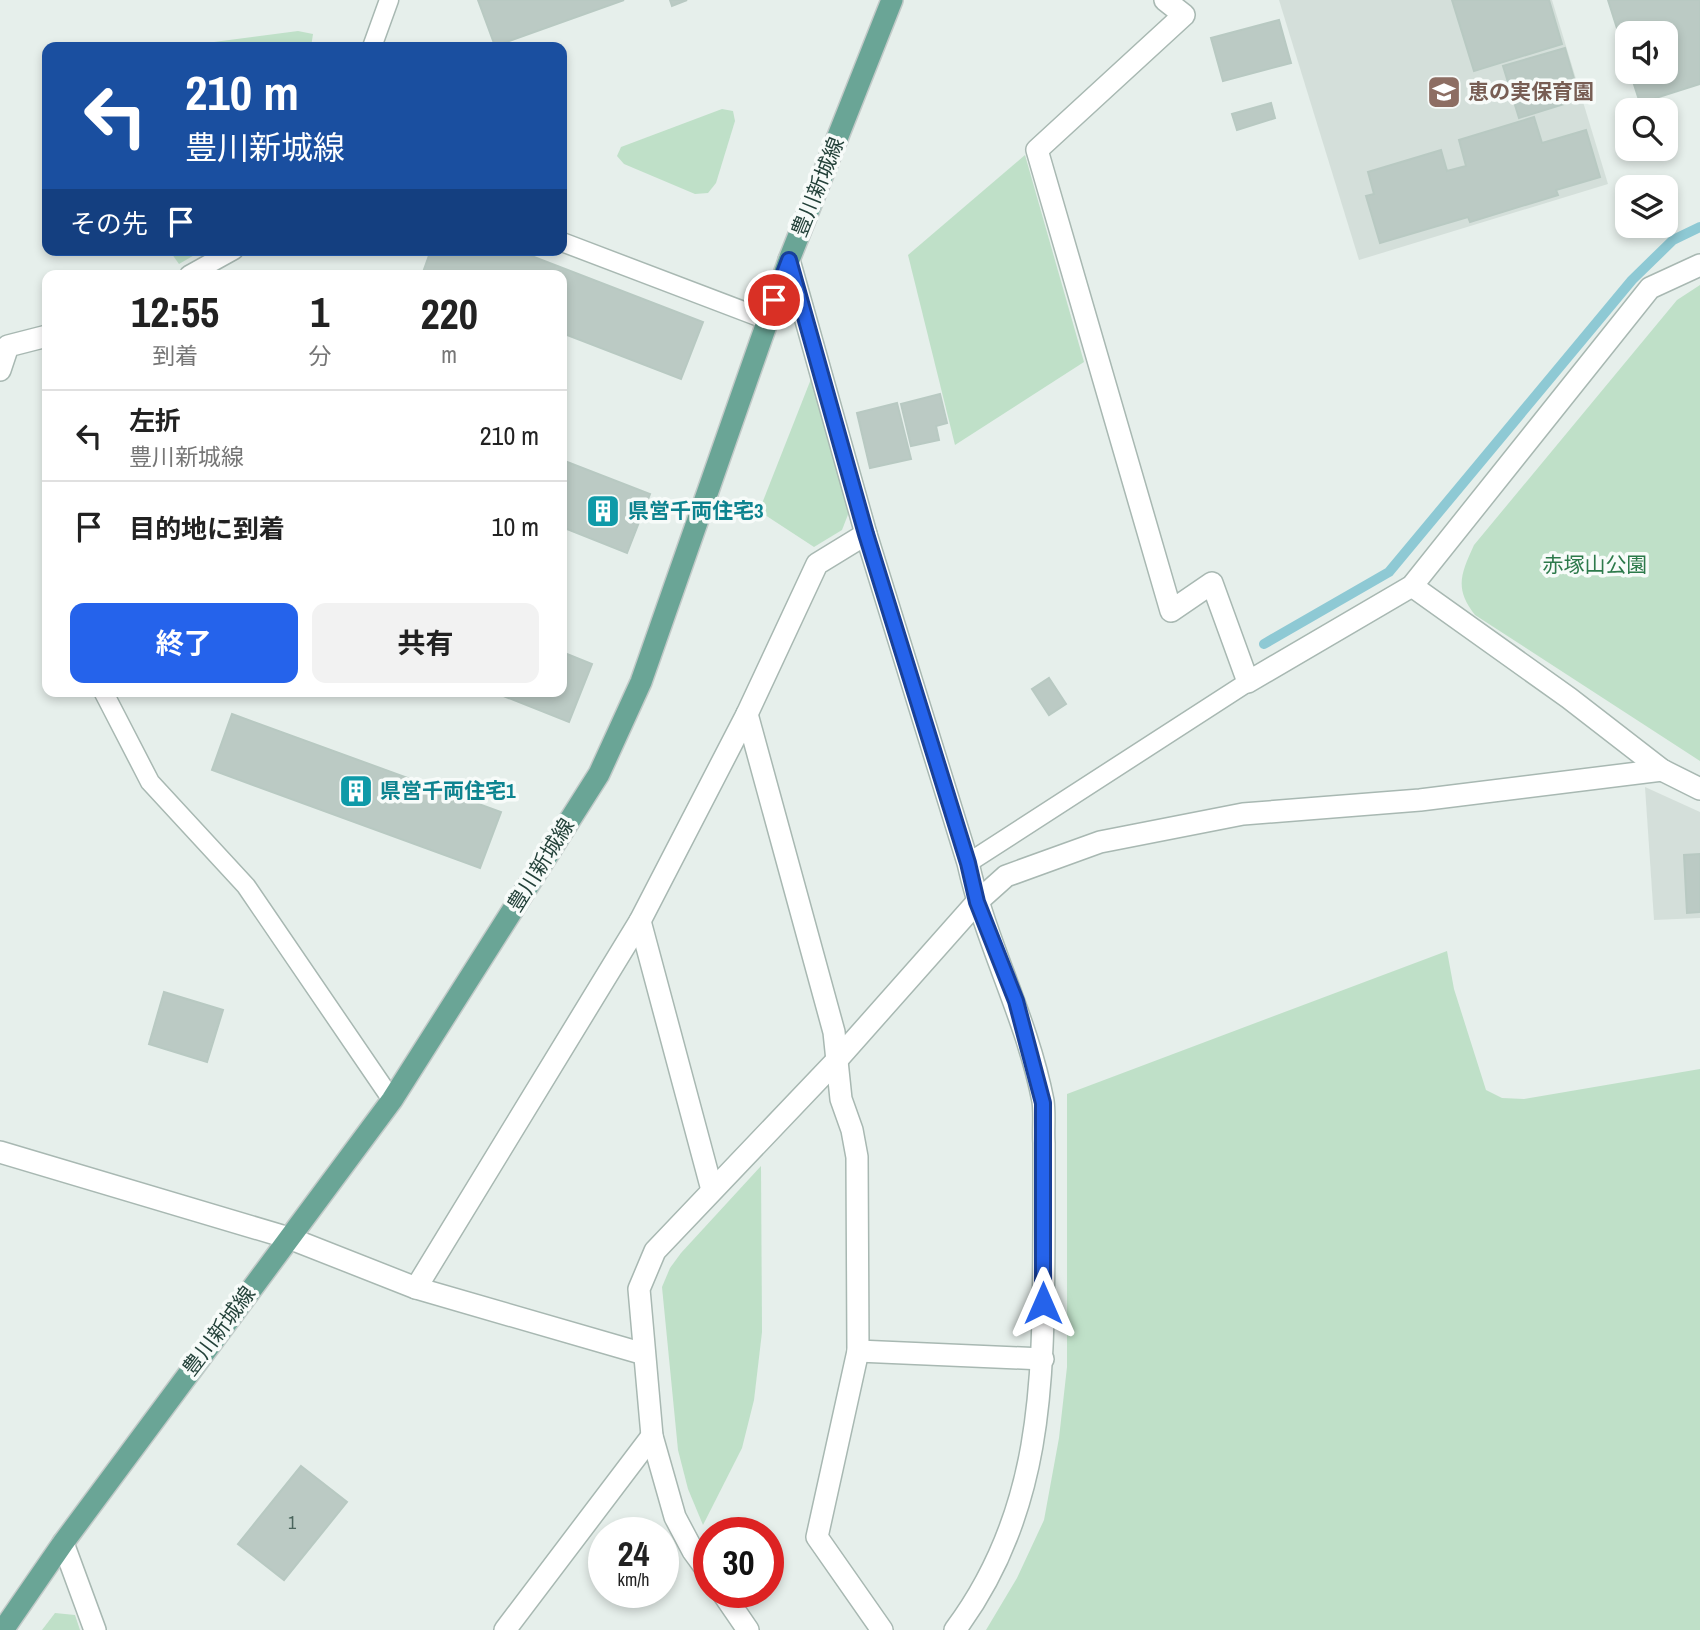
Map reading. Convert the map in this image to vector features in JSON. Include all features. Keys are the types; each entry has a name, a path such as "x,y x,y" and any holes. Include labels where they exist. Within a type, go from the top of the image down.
{"main road":[{"name":"豊川新城線","path":"4,1630 64,1543 392,1100 599,774 641,682 789,260 892,0"}],"street":[{"path":"1165,0 1184,15 1037,150 1171,611 1212,583 1248,682 1412,586 1650,288 1700,265"},
{"path":"789,260 866,534 968,863 977,902 1016,1001 1043,1103 1043,1359 1033,1441 1016,1517 976,1601 955,1630"},
{"path":"0,370 4,343 42,336"},
{"path":"416,1288 640,921 747,714 817,564 866,534"},
{"path":"1412,586 1569,698 1662,770 1700,789"},
{"path":"747,714 834,1031 841,1099 852,1130 856,1157 858,1351 817,1537 882,1630"},
{"path":"693,1550 675,1517 652,1436 639,1289 655,1251 836,1061 977,902 1006,876 1100,842 1243,814 1420,800 1662,770"},
{"path":"640,921 712,1190"},
{"path":"0,1152 289,1238 416,1288 644,1354"},
{"path":"858,1351 1043,1359"},
{"path":"505,1630 652,1436"},
{"path":"64,1543 95,1630"},
{"path":"733,1608 748,1630"}],"lane":[{"path":"374,42 389,0"},
{"path":"567,244 767,320"},
{"path":"198,270 223,256"},
{"path":"968,863 1248,682"},
{"path":"106,697 150,782 246,886 392,1100"}],"shaded area":[{"name":"恵の実保育園","path":"1279,0 1552,0 1608,184 1359,260"},
{"path":"1645,787 1700,812 1700,918 1654,920"}],"green space":[{"path":"298,31 313,34 312,42 214,42"},
{"path":"722,109 733,111 735,121 716,183 708,193 695,194 624,164 617,156 621,147"},
{"path":"1025,155 1084,362 955,445 908,255"},
{"path":"173,256 193,256 179,264"},
{"name":"赤塚山公園","path":"1700,285 1700,761 1475,615 1464,597 1462,581 1474,545 1677,300"},
{"path":"811,379 849,512 842,530 814,547 759,511"},
{"path":"1447,951 1454,989 1486,1090 1502,1098 1524,1099 1700,1069 1700,1630 986,1630 1017,1578 1044,1520 1059,1438 1067,1367 1067,1094"},
{"path":"761,1166 762,1332 754,1400 742,1448 707,1517 700,1517 688,1489 678,1450 662,1287 670,1268"},
{"path":"55,1613 75,1615 80,1630 42,1630"}],"building":[{"path":"478,0 624,0 506,42 494,42"},
{"path":"670,0 687,0 672,6"},
{"path":"1452,0 1549,0 1562,44 1474,71"},
{"path":"1608,0 1700,0 1700,84 1656,98 1638,98 1634,84 1678,84 1678,21 1615,22"},
{"path":"1279,20 1291,63 1223,81 1211,38"},
{"path":"1565,48 1580,99 1519,118 1503,66"},
{"path":"1271,103 1275,118 1237,130 1232,114"},
{"path":"1534,117 1542,143 1586,130 1600,177 1556,190 1558,195 1470,222 1468,217 1380,243 1366,196 1374,194 1368,172 1441,150 1447,171 1466,166 1459,140"},
{"path":"429,256 532,256 703,322 681,379 567,335 567,270 424,270"},
{"path":"940,394 947,423 936,426 939,440 911,446 901,404"},
{"path":"897,403 911,459 870,468 857,413"},
{"name":"県営千両住宅3","path":"567,462 650,494 627,553 567,529"},
{"path":"567,654 592,664 569,722 506,697 567,697"},
{"path":"1049,678 1066,704 1049,715 1032,689"},
{"name":"県営千両住宅1","path":"232,714 501,812 480,868 212,770"},
{"path":"1700,854 1700,912 1687,913 1684,855"},
{"path":"164,992 223,1010 207,1062 149,1044"},
{"path":"301,1466 347,1502 284,1580 238,1544"}],"waterway":[{"path":"1264,644 1389,572 1632,280 1673,240 1700,227"}],"place":[{"name":"恵の実保育園","path":"1444,92"},
{"name":"県営千両住宅3","path":"603,511"},
{"name":"県営千両住宅1","path":"356,791"}],"route":[{"path":"774,300 789,260 866,534 968,863 977,902 1016,1001 1043,1103 1043,1303"}]}
